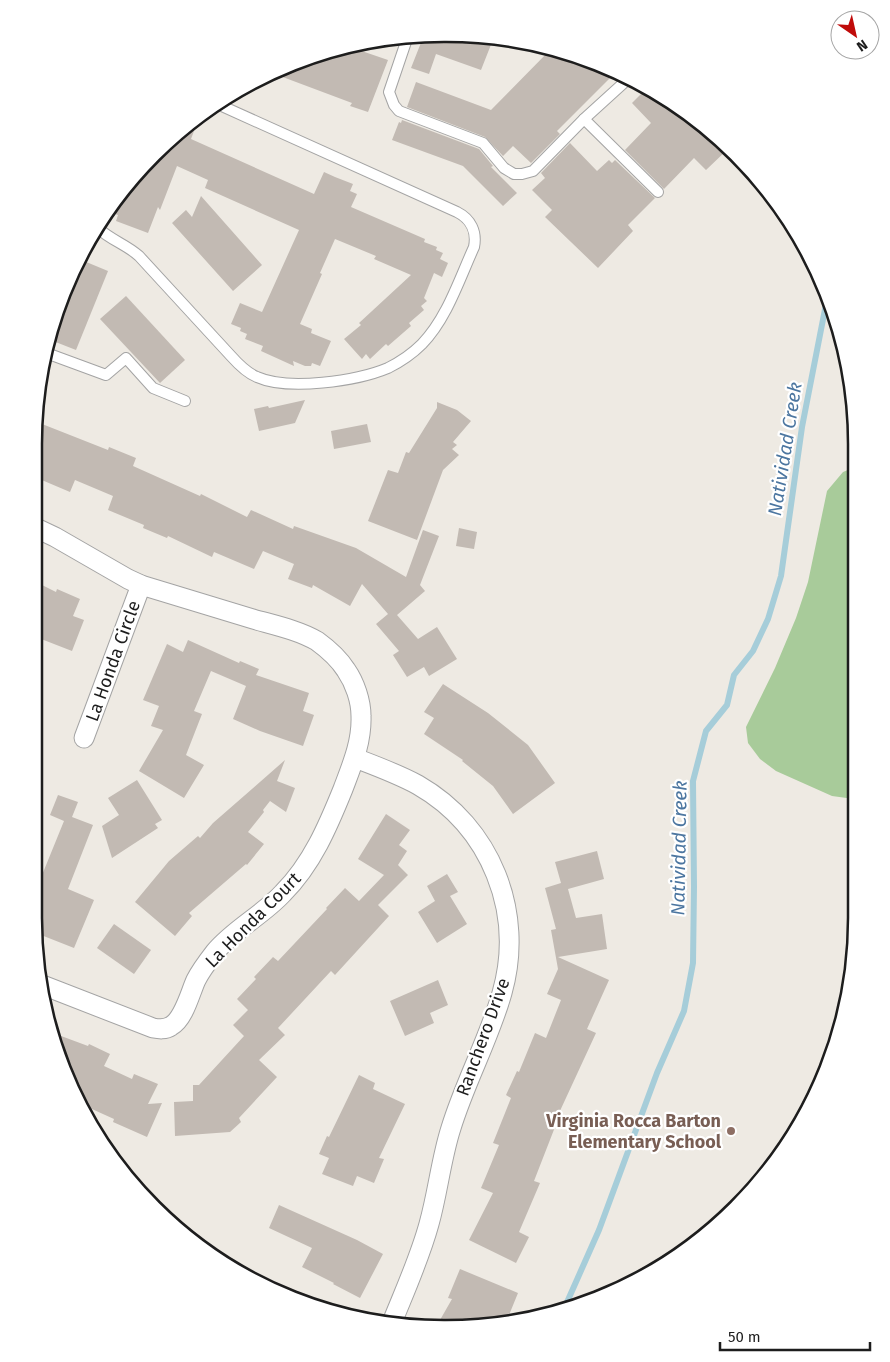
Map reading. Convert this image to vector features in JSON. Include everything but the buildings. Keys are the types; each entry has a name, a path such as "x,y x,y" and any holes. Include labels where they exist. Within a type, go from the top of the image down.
{"street":[{"name":"La Honda Court","path":"42,531 141,585 300,634 316,641 328,649 346,670 359,698 362,714 355,758 326,830 305,866 282,895 216,951 196,981 176,1023 161,1029 153,1028 49,987"},
{"name":"La Honda Circle","path":"84,738 141,585"},
{"name":"Ranchero Drive","path":"355,758 417,784 463,821 485,852 495,873 508,914 510,933 510,954 502,994 451,1127 429,1224 421,1250 394,1316"}],"lane":[{"path":"405,45 389,92 394,105 399,111 484,143 504,168 514,174 533,171 584,119 623,84"},
{"path":"103,232 133,250 230,356 258,378 298,384 325,382 367,375 401,361 432,333 441,318 474,247 476,240 470,223 457,212 225,107"},
{"path":"584,119 658,192"},
{"path":"53,355 106,375 126,358 153,388 185,400"}],"green space":[{"path":"848,470 848,798 832,796 776,771 760,759 748,743 746,727 775,668 796,618 808,582 827,491 843,472"}],"waterway":[{"name":"Natividad Creek","path":"568,1300 599,1230 657,1073 684,1011 693,963 693,781 706,731 727,705 734,675 753,651 768,619 781,576 802,427 824,312"}],"place":[{"name":"Virginia Rocca Barton Elementary School","path":"731,1131"}]}
